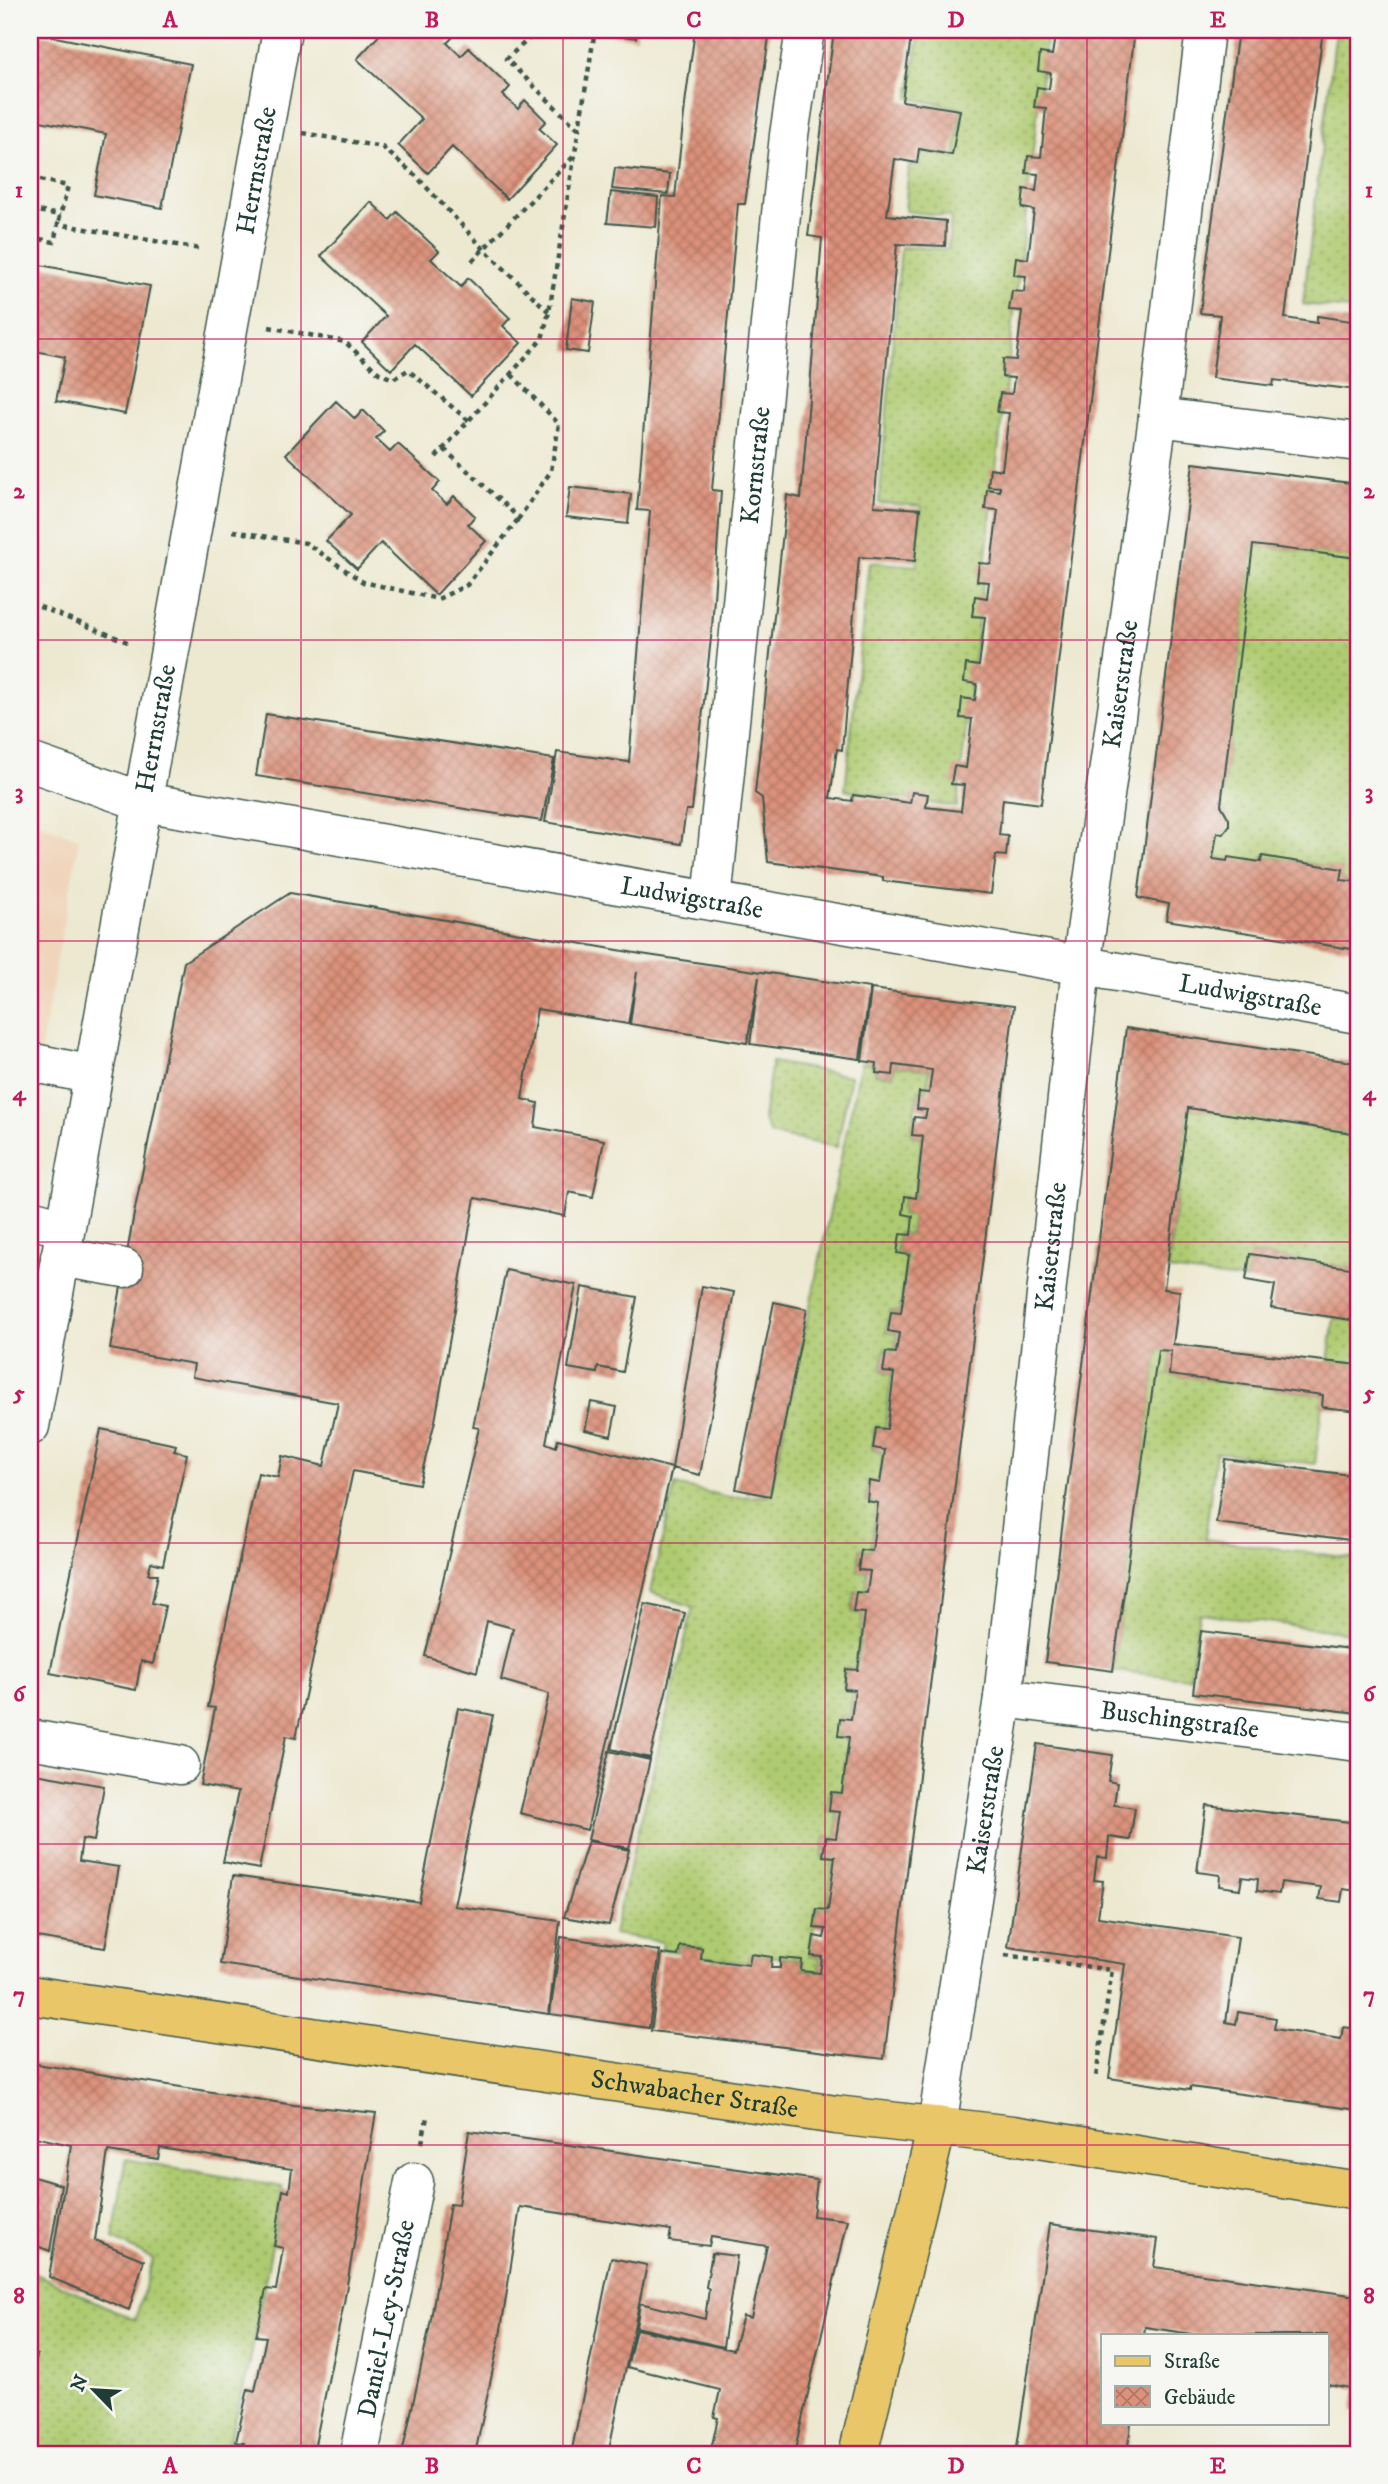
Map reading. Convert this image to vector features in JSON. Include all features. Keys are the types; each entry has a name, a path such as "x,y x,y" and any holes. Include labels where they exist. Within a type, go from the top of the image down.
{"main road":[{"name":"Schwabacher Straße","path":"30,1995 836,2115 1037,2139 1358,2191"},
{"name":"Kaiserstraße","path":"858,2454 937,2126"}],"street":[{"name":"Herrnstraße","path":"30,1426 52,1235 93,1075 282,30"},
{"name":"Kornstraße","path":"712,901 789,135 805,30"},
{"name":"Kaiserstraße","path":"937,2126 1003,1698 1081,967 1158,417 1205,30"},
{"path":"1158,417 1358,442"},
{"name":"Ludwigstraße","path":"30,762 144,802 1358,1014"},
{"path":"30,1062 93,1075"},
{"path":"52,1235 124,1268"},
{"name":"Buschingstraße","path":"1003,1698 1358,1742"},
{"path":"30,1740 180,1765"},
{"name":"Daniel-Ley-Straße","path":"359,2454 414,2182"}],"path":[{"path":"436,457 542,339 549,312 595,30"},
{"path":"535,31 506,59 579,130"},
{"path":"265,127 382,147 416,176 549,312"},
{"path":"472,261 574,155"},
{"path":"30,178 68,186 54,242 30,237"},
{"path":"30,210 61,215"},
{"path":"58,224 242,256"},
{"path":"230,320 345,342 379,373 393,379 408,370 468,421"},
{"path":"194,525 306,543 363,582 438,599 467,585 519,518 551,471 558,424 510,374"},
{"path":"444,449 519,518"},
{"path":"30,603 170,657"},
{"path":"1002,1955 1112,1970 1096,2077"}],"shaded area":[{"path":"30,820 79,839 30,1110"}],"green space":[{"path":"920,30 1047,30 957,807 845,790 869,562 917,566 917,539 922,506 879,503 901,247 948,249 951,217 905,211 909,165 920,165 922,151 955,157 961,108 909,98"},
{"path":"1336,30 1358,30 1358,310 1303,304"},
{"path":"1253,545 1358,558 1358,882 1341,880 1342,869 1263,856 1261,862 1213,859 1217,833 1223,834 1228,823 1228,816 1221,805"},
{"path":"772,1062 851,1076 837,1147 770,1134 763,1118"},
{"path":"861,1063 875,1064 875,1074 893,1076 895,1066 930,1070 927,1091 918,1091 911,1135 922,1137 915,1197 904,1196 901,1215 913,1216 910,1234 899,1233 896,1253 907,1256 900,1312 890,1311 886,1332 897,1334 895,1351 884,1350 882,1372 892,1374 885,1428 875,1427 872,1450 883,1452 879,1482 868,1481 866,1502 877,1504 871,1550 860,1549 858,1571 868,1572 866,1592 855,1591 852,1612 863,1614 856,1669 845,1668 843,1690 853,1691 850,1717 840,1716 837,1737 848,1739 842,1792 830,1791 827,1811 838,1813 836,1837 825,1836 822,1857 833,1859 827,1909 816,1908 810,1956 820,1958 819,1972 802,1970 803,1960 750,1954 748,1963 702,1957 703,1948 679,1945 677,1952 662,1950 663,1942 613,1934 693,1607 650,1592 675,1485 729,1497 770,1496"},
{"path":"1188,1108 1358,1134 1358,1269 1251,1254 1246,1280 1168,1270"},
{"path":"1334,1318 1358,1321 1358,1365 1328,1362"},
{"path":"1158,1350 1171,1351 1169,1375 1323,1395 1315,1464 1216,1452 1205,1539 1358,1559 1358,1634 1199,1613 1190,1678 1113,1671"},
{"path":"126,2159 283,2187 249,2367 226,2454 30,2454 30,2271 135,2320 153,2259 113,2239"}],"building":[{"path":"384,30 450,30 455,35 447,43 461,56 469,48 510,87 503,95 518,109 525,100 546,121 539,128 557,145 507,199 452,147 428,173 398,145 422,119 357,59"},
{"path":"614,30 637,30 636,38 613,35"},
{"path":"695,30 770,30 745,204 738,204 712,490 721,491 712,629 692,810 686,810 681,844 545,822 557,752 629,762 650,511 637,510 662,196 675,197"},
{"path":"834,30 912,30 902,101 960,110 952,155 919,149 917,163 895,159 887,215 946,221 945,246 897,244 874,506 920,509 915,561 859,557 842,750 837,749 830,798 852,801 853,795 910,803 912,792 928,794 926,807 961,811 964,785 951,784 954,766 966,768 972,719 960,718 962,698 975,700 977,684 964,682 966,664 979,666 985,617 972,616 975,596 987,598 989,582 977,581 979,563 991,564 998,510 985,509 987,489 1000,491 1000,487 988,486 990,468 1002,470 1009,413 997,412 1000,393 1012,394 1014,378 1002,377 1003,359 1016,360 1022,311 1009,310 1012,291 1024,292 1026,276 1014,275 1016,257 1028,259 1034,210 1022,208 1024,189 1036,191 1038,174 1026,173 1028,156 1041,157 1046,108 1034,107 1037,87 1049,89 1051,73 1038,71 1040,53 1052,55 1056,30 1135,30 1041,804 1003,799 999,835 1008,836 1006,856 996,855 991,894 883,881 883,877 768,862 762,798 755,793 787,495 801,498 822,238 808,236"},
{"path":"1238,30 1323,30 1285,318 1317,323 1317,316 1358,322 1358,390 1274,380 1273,386 1212,378 1220,315 1200,313"},
{"path":"30,32 191,64 162,208 94,195 106,134 30,119"},
{"path":"615,168 670,174 668,194 612,189"},
{"path":"611,192 658,197 656,227 607,223"},
{"path":"371,202 390,220 397,212 439,251 431,259 461,287 468,278 510,318 503,326 521,343 471,396 415,344 391,370 362,342 386,316 321,256"},
{"path":"30,263 150,286 125,414 56,401 65,357 30,350"},
{"path":"572,298 595,302 588,353 566,350"},
{"path":"336,401 355,419 363,410 384,431 376,439 390,452 398,444 440,482 432,491 447,504 454,496 475,516 468,524 486,541 436,595 381,543 357,569 326,541 351,515 286,454"},
{"path":"1193,463 1358,484 1358,558 1253,545 1221,805 1229,819 1229,826 1223,834 1217,833 1213,859 1227,861 1228,857 1261,862 1262,856 1343,869 1341,880 1358,882 1358,950 1166,920 1169,904 1138,898"},
{"path":"570,487 631,494 628,524 566,517"},
{"path":"266,714 554,759 542,821 256,776"},
{"path":"290,893 641,954 870,988 860,1059 750,1044 759,977 747,1043 630,1024 637,972 628,1024 537,1009 522,1099 538,1103 535,1127 604,1140 593,1197 569,1192 565,1216 475,1198 435,1421 419,1484 353,1471 296,1738 286,1736 259,1869 223,1862 238,1792 200,1785 215,1708 208,1707 258,1473 278,1477 282,1456 324,1466 338,1403 192,1377 194,1364 110,1349 184,962"},
{"path":"871,989 1014,1006 884,2059 651,2031 662,1954 678,1956 680,1946 702,1948 701,1959 749,1965 751,1954 772,1957 771,1968 780,1968 780,1958 802,1960 801,1971 820,1973 822,1957 811,1956 814,1936 824,1938 826,1929 814,1928 817,1909 828,1910 835,1857 823,1856 826,1837 836,1838 840,1812 829,1811 831,1792 842,1793 849,1737 838,1736 840,1718 851,1719 855,1690 844,1689 846,1669 858,1670 865,1613 853,1612 856,1592 867,1593 870,1571 858,1570 861,1550 872,1551 878,1503 867,1501 869,1481 880,1483 885,1450 873,1448 876,1428 887,1429 894,1373 883,1372 886,1352 896,1353 899,1333 888,1331 891,1312 901,1313 909,1255 897,1253 900,1234 911,1235 913,1216 903,1214 905,1196 916,1198 923,1136 912,1135 914,1117 925,1118 927,1110 917,1109 919,1092 929,1093 932,1070 894,1065 893,1075 876,1073 877,1063 862,1061"},
{"path":"1126,1028 1358,1063 1358,1134 1188,1108 1164,1289 1180,1291 1173,1344 1358,1365 1358,1411 1322,1407 1323,1395 1169,1375 1171,1351 1158,1350 1113,1671 1045,1662"},
{"path":"1250,1254 1358,1269 1358,1321 1271,1308 1275,1285 1246,1280"},
{"path":"506,1270 576,1285 546,1443 556,1447 558,1439 672,1468 587,1830 520,1813 549,1694 501,1680 513,1628 487,1621 477,1672 425,1656 479,1428 473,1427"},
{"path":"702,1286 734,1292 700,1475 672,1468"},
{"path":"582,1287 637,1297 623,1372 598,1367 597,1373 568,1368"},
{"path":"774,1302 807,1309 770,1496 736,1489"},
{"path":"591,1402 617,1407 611,1436 585,1430"},
{"path":"101,1429 176,1445 174,1451 187,1454 163,1565 151,1562 148,1574 158,1574 152,1603 165,1606 153,1664 141,1661 136,1690 50,1673"},
{"path":"1225,1459 1358,1476 1358,1541 1216,1523"},
{"path":"645,1604 685,1613 650,1758 611,1749"},
{"path":"1201,1631 1358,1650 1358,1713 1193,1693"},
{"path":"458,1708 493,1715 454,1906 560,1921 549,2014 220,1964 233,1876 419,1902"},
{"path":"1037,1744 1112,1755 1108,1781 1117,1783 1114,1805 1135,1808 1130,1840 1109,1837 1107,1858 1097,1857 1094,1880 1103,1881 1098,1917 1238,1937 1226,2022 1236,2024 1238,2012 1276,2018 1274,2029 1341,2039 1343,2027 1358,2029 1358,2110 1109,2078 1125,1964 1008,1947"},
{"path":"609,1751 650,1760 629,1848 588,1840"},
{"path":"30,1773 104,1786 94,1841 82,1839 79,1861 119,1867 105,1948 30,1936"},
{"path":"1206,1805 1358,1823 1358,1891 1343,1889 1341,1902 1319,1899 1321,1887 1281,1882 1279,1894 1257,1891 1258,1879 1242,1877 1240,1889 1219,1886 1220,1875 1197,1872"},
{"path":"588,1841 629,1850 609,1925 564,1917"},
{"path":"561,1937 660,1951 649,2028 550,2014"},
{"path":"30,2063 294,2105 376,2113 344,2303 313,2454 242,2454 244,2443 236,2442 248,2389 255,2391 266,2337 256,2336 266,2289 276,2290 283,2248 274,2246 283,2190 289,2192 292,2169 160,2148 158,2159 108,2151 95,2240 144,2260 129,2310 49,2277 71,2145 30,2136"},
{"path":"469,2131 817,2180 813,2216 848,2220 794,2454 710,2454 718,2418 714,2417 720,2390 627,2367 636,2329 733,2350 743,2316 751,2318 767,2246 711,2237 709,2246 669,2241 671,2230 520,2207 500,2336 475,2454 402,2454 430,2325 450,2204 458,2205"},
{"path":"30,2176 61,2185 50,2251 32,2244 37,2217 30,2214"},
{"path":"1050,2224 1158,2239 1154,2267 1358,2296 1358,2411 1352,2411 1356,2389 1328,2384 1328,2334 1191,2334 1145,2327 1144,2334 1101,2334 1101,2424 1131,2424 1127,2454 1016,2454"},
{"path":"712,2253 737,2256 723,2347 636,2327 640,2303 705,2319 709,2289 706,2287"},
{"path":"611,2258 647,2265 608,2454 571,2454"},
{"path":"30,2352 37,2355 30,2374"}]}
